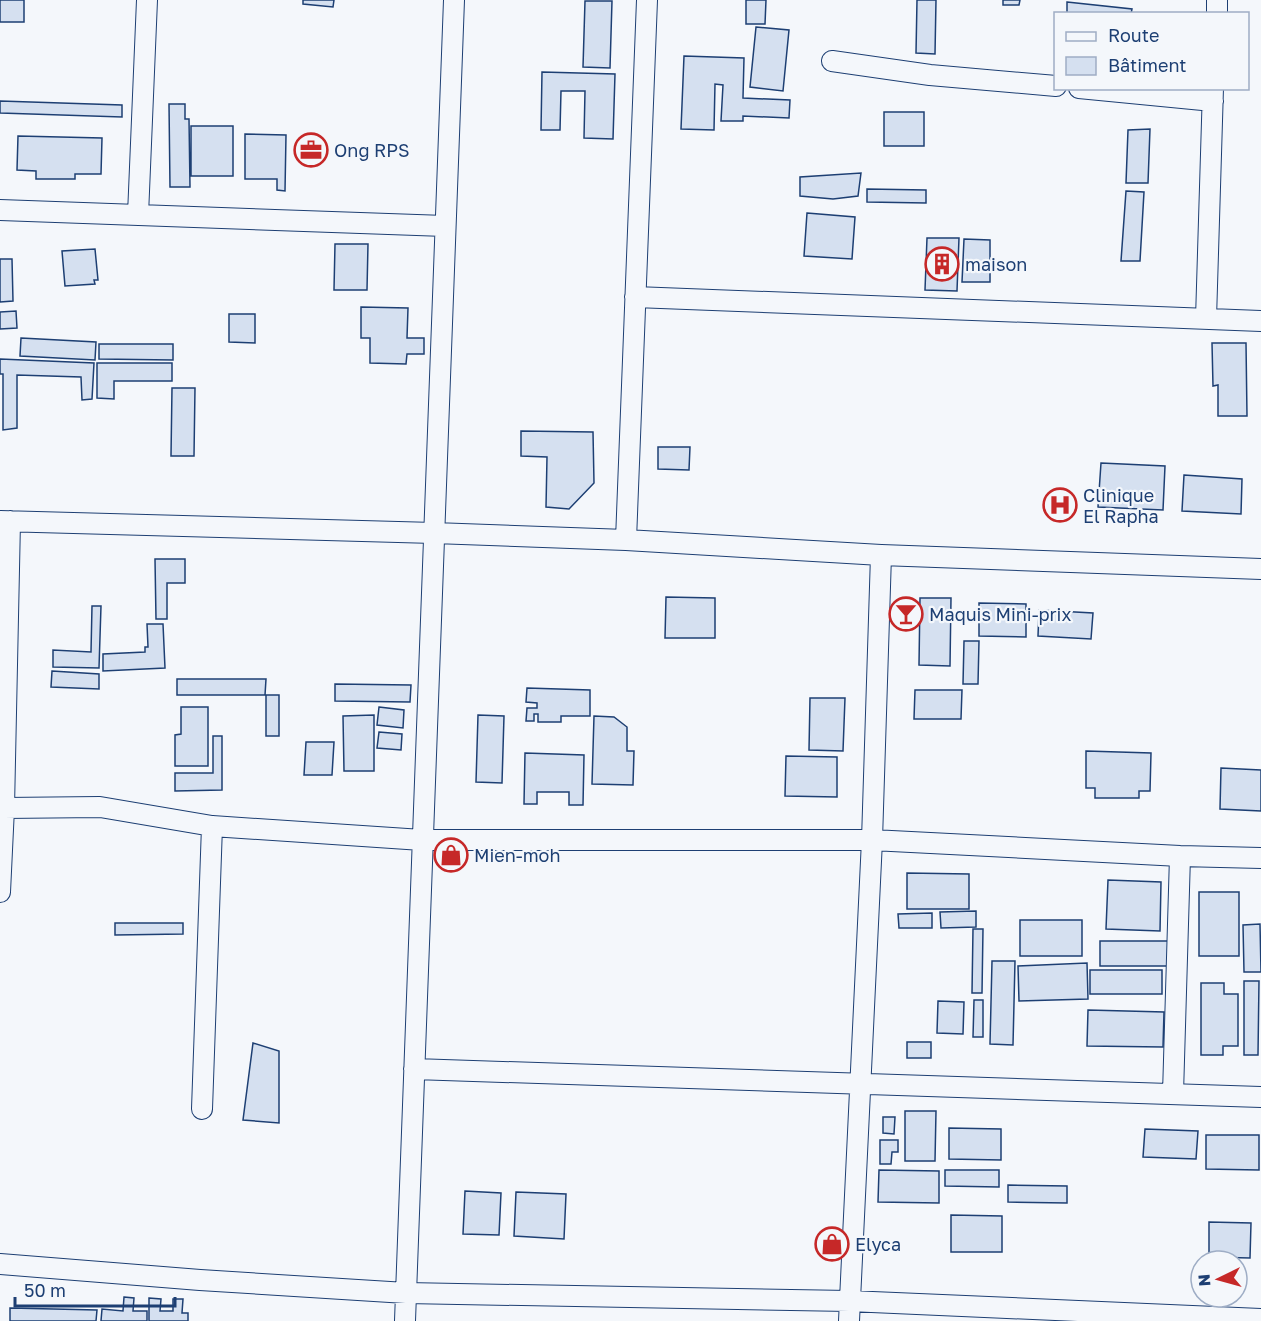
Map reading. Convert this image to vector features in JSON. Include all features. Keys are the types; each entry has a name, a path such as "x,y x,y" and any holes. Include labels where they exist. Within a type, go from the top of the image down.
{"street":[{"path":"138,215 147,0"},
{"path":"405,1321 454,0"},
{"path":"626,540 646,0"},
{"path":"832,61 930,75 1054,86"},
{"path":"1117,90 1213,95 1206,319"},
{"path":"0,210 445,226"},
{"path":"635,297 1261,321"},
{"path":"0,892 4,808 5,521 434,532 626,540 881,555 1261,569"},
{"path":"849,1321 872,840 881,555"},
{"path":"4,808 100,807 212,826 422,840 872,840 1261,858"},
{"path":"202,1109 212,826"},
{"path":"1173,1094 1180,856"},
{"path":"414,1070 1261,1097"},
{"path":"0,1264 210,1281 406,1293 849,1301 1261,1319"}],"building":[{"path":"0,0 24,0 24,22 0,22"},
{"path":"303,0 334,0 333,7 303,4"},
{"path":"746,0 766,0 765,24 746,24"},
{"path":"917,0 936,0 935,54 916,53"},
{"path":"1003,0 1020,0 1019,5 1003,5"},
{"path":"585,1 612,1 610,68 583,67"},
{"path":"1067,2 1132,9 1131,12 1067,12"},
{"path":"756,27 789,30 783,91 750,87"},
{"path":"684,56 744,58 743,98 790,100 789,118 743,116 743,121 721,121 723,85 715,84 714,130 681,129"},
{"path":"542,72 615,74 613,139 584,138 585,91 561,91 560,130 541,130"},
{"path":"0,101 122,105 122,117 0,113"},
{"path":"169,104 185,104 185,119 189,119 190,187 170,187"},
{"path":"884,112 924,112 924,146 884,146"},
{"path":"191,126 233,126 233,176 191,176"},
{"path":"1150,129 1148,183 1126,183 1128,130"},
{"path":"245,134 286,135 285,191 277,190 277,179 245,179"},
{"path":"18,136 102,138 101,174 75,174 75,179 36,179 36,171 17,170"},
{"path":"861,173 858,196 833,199 800,196 800,177"},
{"path":"867,189 926,190 926,203 867,202"},
{"path":"1126,191 1144,192 1140,261 1121,261"},
{"path":"807,213 855,217 852,259 804,256"},
{"name":"maison","path":"927,238 959,238 957,291 925,290"},
{"path":"964,239 990,240 990,282 962,282"},
{"path":"335,244 368,244 367,290 334,290"},
{"path":"95,249 98,280 94,280 95,284 65,286 62,251"},
{"path":"0,259 12,259 13,301 0,302"},
{"path":"361,307 408,308 407,338 424,338 424,354 407,354 406,364 370,363 370,338 361,338"},
{"path":"16,311 17,328 0,329 0,312"},
{"path":"229,314 255,314 255,343 229,342"},
{"path":"21,338 96,342 95,360 20,356"},
{"path":"1212,343 1246,343 1247,416 1218,416 1218,385 1213,386"},
{"path":"99,344 173,344 173,360 99,359"},
{"path":"0,359 94,363 92,399 82,400 81,377 17,375 17,428 3,430 3,374 0,374"},
{"path":"97,363 172,363 172,381 114,381 114,399 97,398"},
{"path":"172,388 195,388 194,456 171,456"},
{"path":"521,431 593,432 594,483 569,509 546,507 547,457 521,456"},
{"path":"658,447 690,447 689,470 658,469"},
{"path":"1101,463 1165,466 1163,510 1098,507"},
{"path":"1184,475 1242,479 1241,514 1182,511"},
{"path":"155,559 185,559 185,583 167,583 167,619 156,619"},
{"path":"666,597 715,598 715,638 665,638"},
{"path":"920,598 951,598 950,666 919,665"},
{"path":"979,603 1026,604 1026,637 979,636"},
{"path":"92,606 101,606 99,668 53,667 53,650 91,652"},
{"path":"1039,610 1093,613 1091,639 1038,636"},
{"path":"147,624 163,624 165,668 103,671 103,654 145,652 145,647 148,647"},
{"path":"964,641 979,641 978,684 963,684"},
{"path":"52,671 99,674 99,689 51,687"},
{"path":"177,679 266,679 265,695 177,695"},
{"path":"335,684 411,685 410,702 335,701"},
{"path":"527,688 590,690 590,716 561,716 561,722 538,722 538,714 534,714 534,721 526,721 527,708 537,708 537,703 526,702"},
{"path":"915,690 962,690 961,719 914,719"},
{"path":"266,695 279,695 279,736 266,736"},
{"path":"810,698 845,698 843,751 809,750"},
{"path":"181,707 208,707 208,766 175,766 175,735 181,734"},
{"path":"379,707 404,710 403,728 377,725"},
{"path":"374,715 374,771 344,771 343,716"},
{"path":"478,715 504,716 502,783 476,782"},
{"path":"594,716 614,717 627,727 627,751 634,751 633,785 592,784"},
{"path":"379,732 402,734 401,750 377,748"},
{"path":"213,736 222,736 222,790 175,791 175,773 213,773"},
{"path":"306,742 334,742 332,775 304,775"},
{"path":"1086,751 1151,753 1150,791 1139,791 1139,798 1095,798 1095,788 1086,788"},
{"path":"525,753 584,755 583,805 569,805 569,792 537,792 537,804 524,804"},
{"path":"786,756 837,757 837,797 785,796"},
{"path":"1221,768 1261,770 1261,811 1220,809"},
{"path":"907,873 969,874 969,909 907,909"},
{"path":"1108,880 1161,882 1160,931 1106,929"},
{"path":"1199,892 1239,892 1239,956 1199,956"},
{"path":"976,911 976,927 941,928 940,912"},
{"path":"932,913 932,928 899,928 898,914"},
{"path":"1020,920 1082,920 1082,956 1020,956"},
{"path":"115,923 183,923 183,934 115,935"},
{"path":"1260,924 1261,972 1244,972 1243,925"},
{"path":"973,929 983,929 982,993 972,993"},
{"path":"1100,941 1168,941 1169,966 1100,966"},
{"path":"992,961 1015,961 1013,1045 990,1044"},
{"path":"1087,963 1088,999 1019,1001 1018,966"},
{"path":"1090,970 1162,970 1162,994 1090,994"},
{"path":"1244,981 1259,981 1258,1055 1244,1055"},
{"path":"1201,983 1224,983 1224,994 1238,994 1238,1046 1223,1046 1223,1055 1201,1055"},
{"path":"974,1000 983,1000 983,1037 973,1037"},
{"path":"938,1001 964,1002 963,1034 937,1033"},
{"path":"1088,1010 1164,1012 1163,1047 1087,1046"},
{"path":"907,1042 931,1042 931,1058 907,1058"},
{"path":"253,1043 279,1051 279,1123 243,1120"},
{"path":"905,1111 936,1111 935,1161 905,1161"},
{"path":"883,1117 895,1117 894,1134 883,1133"},
{"path":"949,1128 1001,1129 1001,1160 949,1159"},
{"path":"1145,1129 1198,1131 1196,1159 1143,1157"},
{"path":"1206,1135 1259,1135 1259,1170 1206,1169"},
{"path":"880,1140 898,1140 898,1152 892,1152 891,1164 880,1164"},
{"path":"879,1170 939,1171 939,1203 878,1202"},
{"path":"945,1170 999,1170 999,1187 945,1186"},
{"path":"1008,1185 1067,1186 1067,1203 1008,1202"},
{"path":"465,1191 501,1193 499,1235 463,1234"},
{"path":"516,1192 566,1194 564,1239 514,1236"},
{"path":"951,1215 1002,1216 1002,1252 951,1252"},
{"path":"1209,1222 1251,1223 1250,1258 1249,1249 1209,1249"},
{"path":"124,1297 134,1298 133,1311 147,1311 147,1321 101,1321 102,1309 123,1311"},
{"path":"149,1298 161,1299 160,1311 173,1311 173,1299 183,1299 182,1313 188,1313 188,1321 149,1321"},
{"path":"10,1308 97,1310 96,1321 10,1321"}],"place":[{"name":"Ong RPS","path":"311,150"},
{"name":"maison","path":"942,264"},
{"name":"Clinique El Rapha","path":"1060,505"},
{"name":"Maquis Mini-prix","path":"906,614"},
{"name":"Mien-moh","path":"451,855"},
{"name":"Elyca","path":"832,1244"}]}
